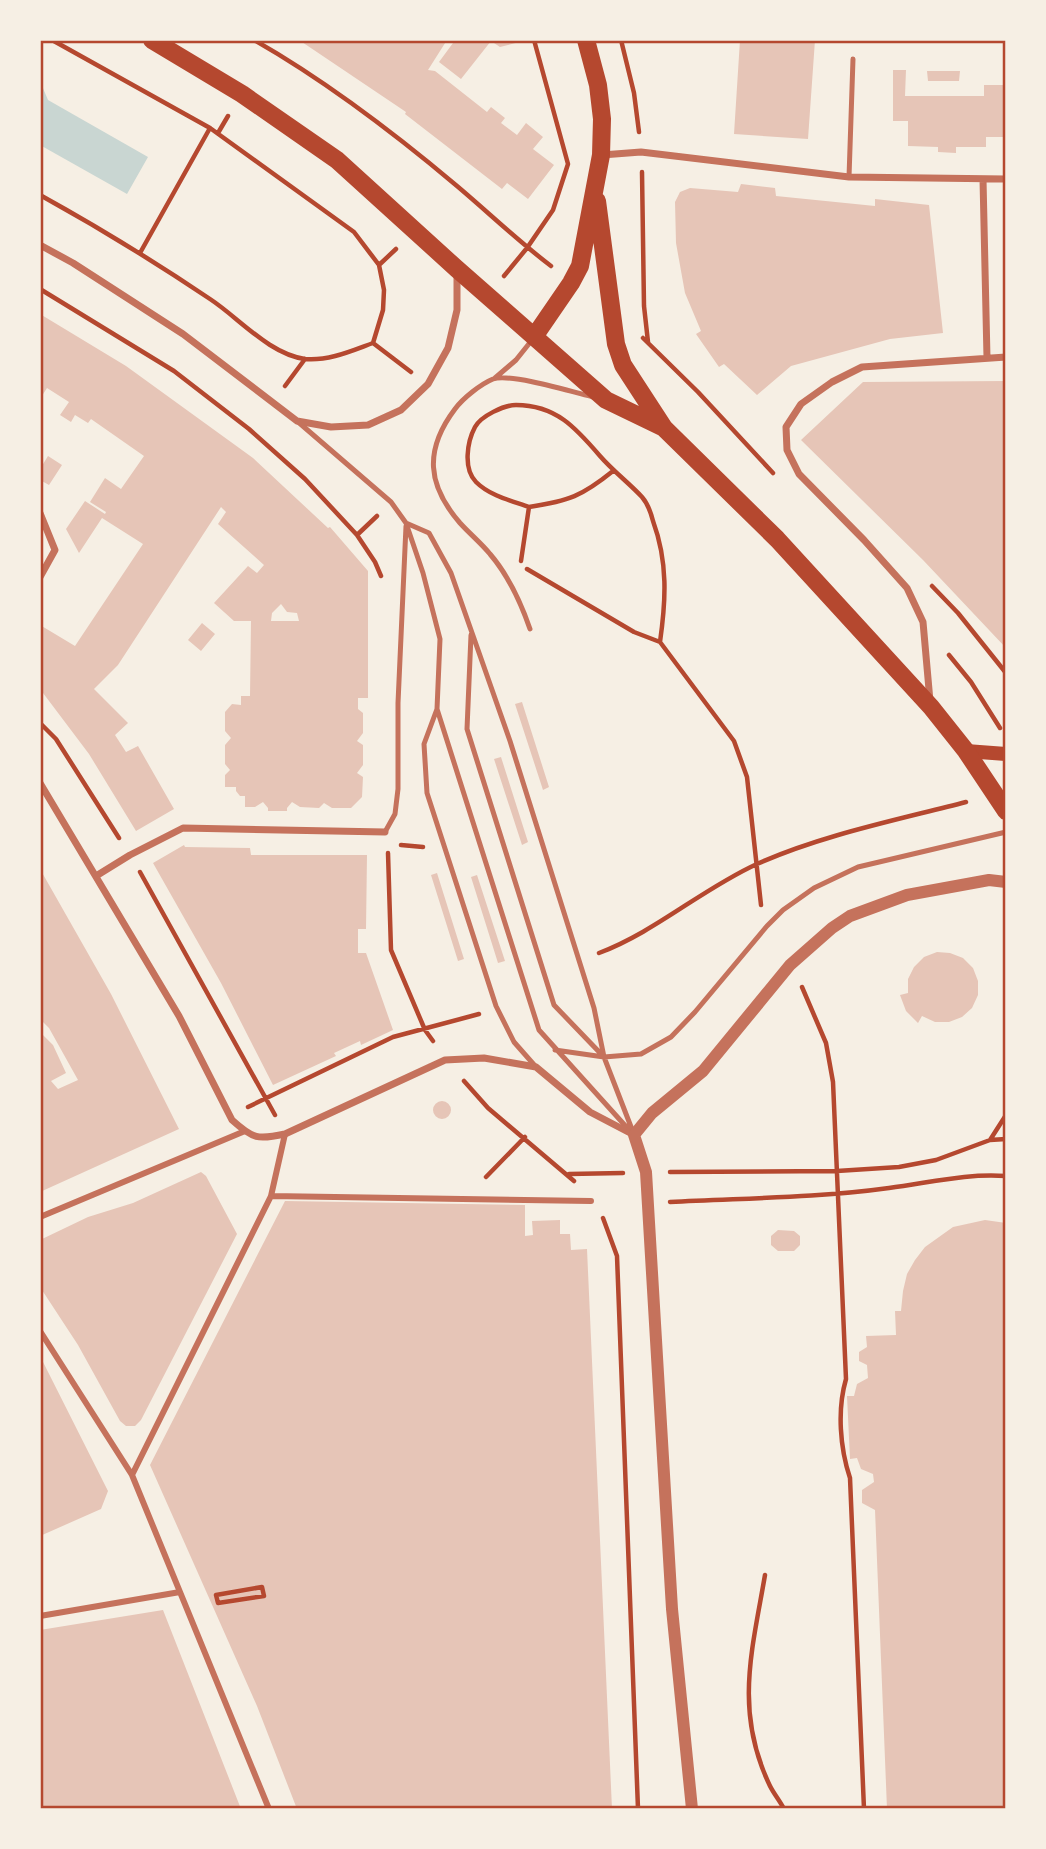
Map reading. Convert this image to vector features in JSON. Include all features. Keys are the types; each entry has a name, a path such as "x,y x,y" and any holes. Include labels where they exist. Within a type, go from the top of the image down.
{"main road":[{"path":"152,40 242,94 337,160 457,270 606,400 664,428"},
{"path":"534,337 580,266 601,155 602,119 598,85 586,40"},
{"path":"595,183 616,344 623,365 664,428 777,540 931,707 966,751 1006,811"},
{"path":"966,751 1006,754"}],"street":[{"path":"601,155 641,152 849,177 1006,179"},
{"path":"983,179 987,358"},
{"path":"40,245 73,263 183,334 297,421 331,427 368,425 401,410 428,384 448,348 457,310 457,270"},
{"path":"931,707 923,622 907,588 799,474 787,450 786,427 801,404 862,367 1006,357"},
{"path":"40,513 55,551 40,576"},
{"path":"40,783 179,1016 229,1114 245,1131 257,1138 285,1134 445,1060 484,1058 536,1067 590,1112 634,1135 646,1172 671,1609 692,1809"},
{"path":"96,876 183,828 385,832"},
{"path":"634,1135 652,1113 703,1071 790,965 832,928 850,916 907,895 989,880 1006,882"},
{"path":"40,1217 245,1131"},
{"path":"132,1475 271,1196 285,1134"},
{"path":"271,1196 591,1201"},
{"path":"40,1331 132,1475 269,1809"},
{"path":"40,1616 180,1592"}],"lane":[{"path":"849,177 853,60"},
{"path":"530,629 505,575 491,554 460,523 439,495 432,470 438,438 455,408 465,398 495,379 516,360 534,337"},
{"path":"495,379 533,382 606,400"},
{"path":"297,421 391,502 406,523 423,573 440,639 437,709 424,744 427,793 496,1006 514,1042 536,1067"},
{"path":"406,523 429,533 451,573 510,741 594,1008 604,1057 634,1135"},
{"path":"385,832 395,814 398,789 398,703 406,523"},
{"path":"471,630 467,729 554,1005 604,1057"},
{"path":"437,709 539,1030 634,1135"},
{"path":"555,1050 604,1057 641,1054 671,1037 767,926 783,910 814,888 858,867 1006,832"}],"path":[{"path":"40,195 140,253 218,304 286,354 305,359 335,357 373,343 383,310 384,290 379,265 354,232 218,133 52,40"},
{"path":"254,40 370,117 558,272"},
{"path":"527,248 553,210 568,164 534,40"},
{"path":"621,40 634,93 641,152 644,306 648,342"},
{"path":"218,133 231,111"},
{"path":"140,253 210,128"},
{"path":"379,265 403,243"},
{"path":"40,289 174,371 249,429 305,479 357,535 375,562"},
{"path":"284,387 305,359"},
{"path":"613,471 588,492 556,503 529,507 499,496 475,482 466,458 475,426 489,414 514,405 546,410 571,424 613,471 643,499 660,541 666,578 660,642"},
{"path":"529,507 520,566 634,632 660,642 734,741 747,777 760,900 767,926"},
{"path":"40,723 56,739 130,855 285,1134"},
{"path":"596,954 620,945 756,864 822,842 966,802"},
{"path":"790,965 821,1031 830,1062 846,1379 841,1395 844,1458 850,1478 864,1809"},
{"path":"229,1114 393,1037 480,1014"},
{"path":"445,1060 488,1108 568,1174 600,1212 617,1256 638,1809"},
{"path":"990,1140 1006,1115"},
{"path":"464,1199 525,1137"},
{"path":"568,1174 837,1171 899,1167 936,1160 990,1140 1006,1139"},
{"path":"648,1205 838,1193 957,1177 1006,1176"},
{"path":"765,1575 752,1639 748,1702 761,1759 770,1785 784,1809"},
{"path":"262,1587 264,1596 218,1603 216,1595 262,1587"}],"shaded area":[{"path":"40,81 48,100 148,157 127,194 40,145"}],"building":[{"path":"299,40 447,40 428,70 435,71 487,112 491,107 505,118 501,123 517,135 526,123 543,137 533,149 554,165 528,199 507,183 502,189 405,114 406,112"},
{"path":"450,40 523,41 500,47 491,41 461,79 439,62 453,43"},
{"path":"740,40 815,40 808,139 734,134"},
{"path":"893,70 906,70 905,96 984,96 984,85 1006,85 1006,137 986,137 986,147 956,147 956,153 938,152 938,147 908,146 908,121 893,121"},
{"path":"927,71 960,71 959,81 928,81"},
{"path":"741,184 775,188 776,196 875,206 875,199 929,205 943,333 890,339 791,366 757,395 724,364 719,367 696,334 701,331 685,293 676,243 675,202 680,192 690,188 738,192"},
{"path":"40,314 126,366 253,458 330,527 368,571 368,698 358,698 358,709 363,713 363,733 357,741 363,745 363,765 357,773 363,777 362,797 351,808 332,808 324,803 319,808 300,807 292,802 287,811 268,811 263,802 255,807 245,807 245,796 240,796 236,787 225,787 225,775 230,770 225,764 225,745 231,738 225,731 225,712 232,704 241,705 241,696 250,696 251,621 234,621 214,603 248,566 257,573 264,565 218,524 226,512 221,507 118,665 94,689 128,723 115,735 126,752 138,746 174,809 136,831 89,754 40,689 40,625 75,646 143,544 102,518 79,553 66,529 85,501 105,514 106,512 90,502 105,478 121,489 144,456 91,419 88,423 75,415 71,422 60,415 69,402 47,388 40,399","holes":["281,604 287,612 297,613 299,621 271,621 272,613"]},
{"path":"1006,381 1006,648 923,560 801,440 863,382"},
{"path":"48,456 62,465 49,485 40,480 40,469"},
{"path":"202,623 215,634 201,651 188,640"},
{"path":"522,702 549,787 543,790 515,704"},
{"path":"501,757 528,842 522,845 494,759"},
{"path":"184,845 250,848 251,855 367,855 366,929 358,929 358,953 366,953 393,1030 361,1045 360,1041 334,1053 336,1056 273,1085 221,983 153,863"},
{"path":"40,869 111,994 179,1129 40,1192 40,1032 53,1045 66,1073 51,1081 58,1089 78,1080 49,1028 40,1019"},
{"path":"437,873 464,959 458,961 431,875"},
{"path":"477,875 505,961 498,963 471,877"},
{"path":"937,952 963,958 973,968 978,981 978,995 972,1008 962,1017 949,1022 935,1022 922,1016 918,1023 906,1011 900,995 908,993 908,979 914,967 924,957"},
{"path":"442,1101 448,1104 451,1110 448,1116 442,1119 436,1116 433,1110 436,1104"},
{"path":"201,1172 206,1176 237,1234 141,1420 135,1426 126,1426 120,1421 78,1345 40,1287 40,1240 88,1217 133,1203"},
{"path":"285,1201 525,1205 525,1236 533,1235 532,1221 560,1220 560,1234 570,1234 571,1250 587,1249 612,1809 297,1809 257,1706 150,1465"},
{"path":"985,1220 1006,1223 1006,1809 887,1809 875,1510 862,1503 862,1490 874,1482 873,1474 861,1469 857,1458 850,1459 847,1396 854,1396 857,1384 868,1378 867,1365 859,1361 859,1352 867,1347 866,1336 896,1335 895,1311 901,1311 907,1274 925,1247 953,1227"},
{"path":"778,1230 794,1231 800,1236 800,1245 794,1251 778,1251 771,1245 771,1236"},
{"path":"40,1356 108,1491 101,1509 40,1536"},
{"path":"163,1610 241,1809 40,1809 40,1630"}]}
